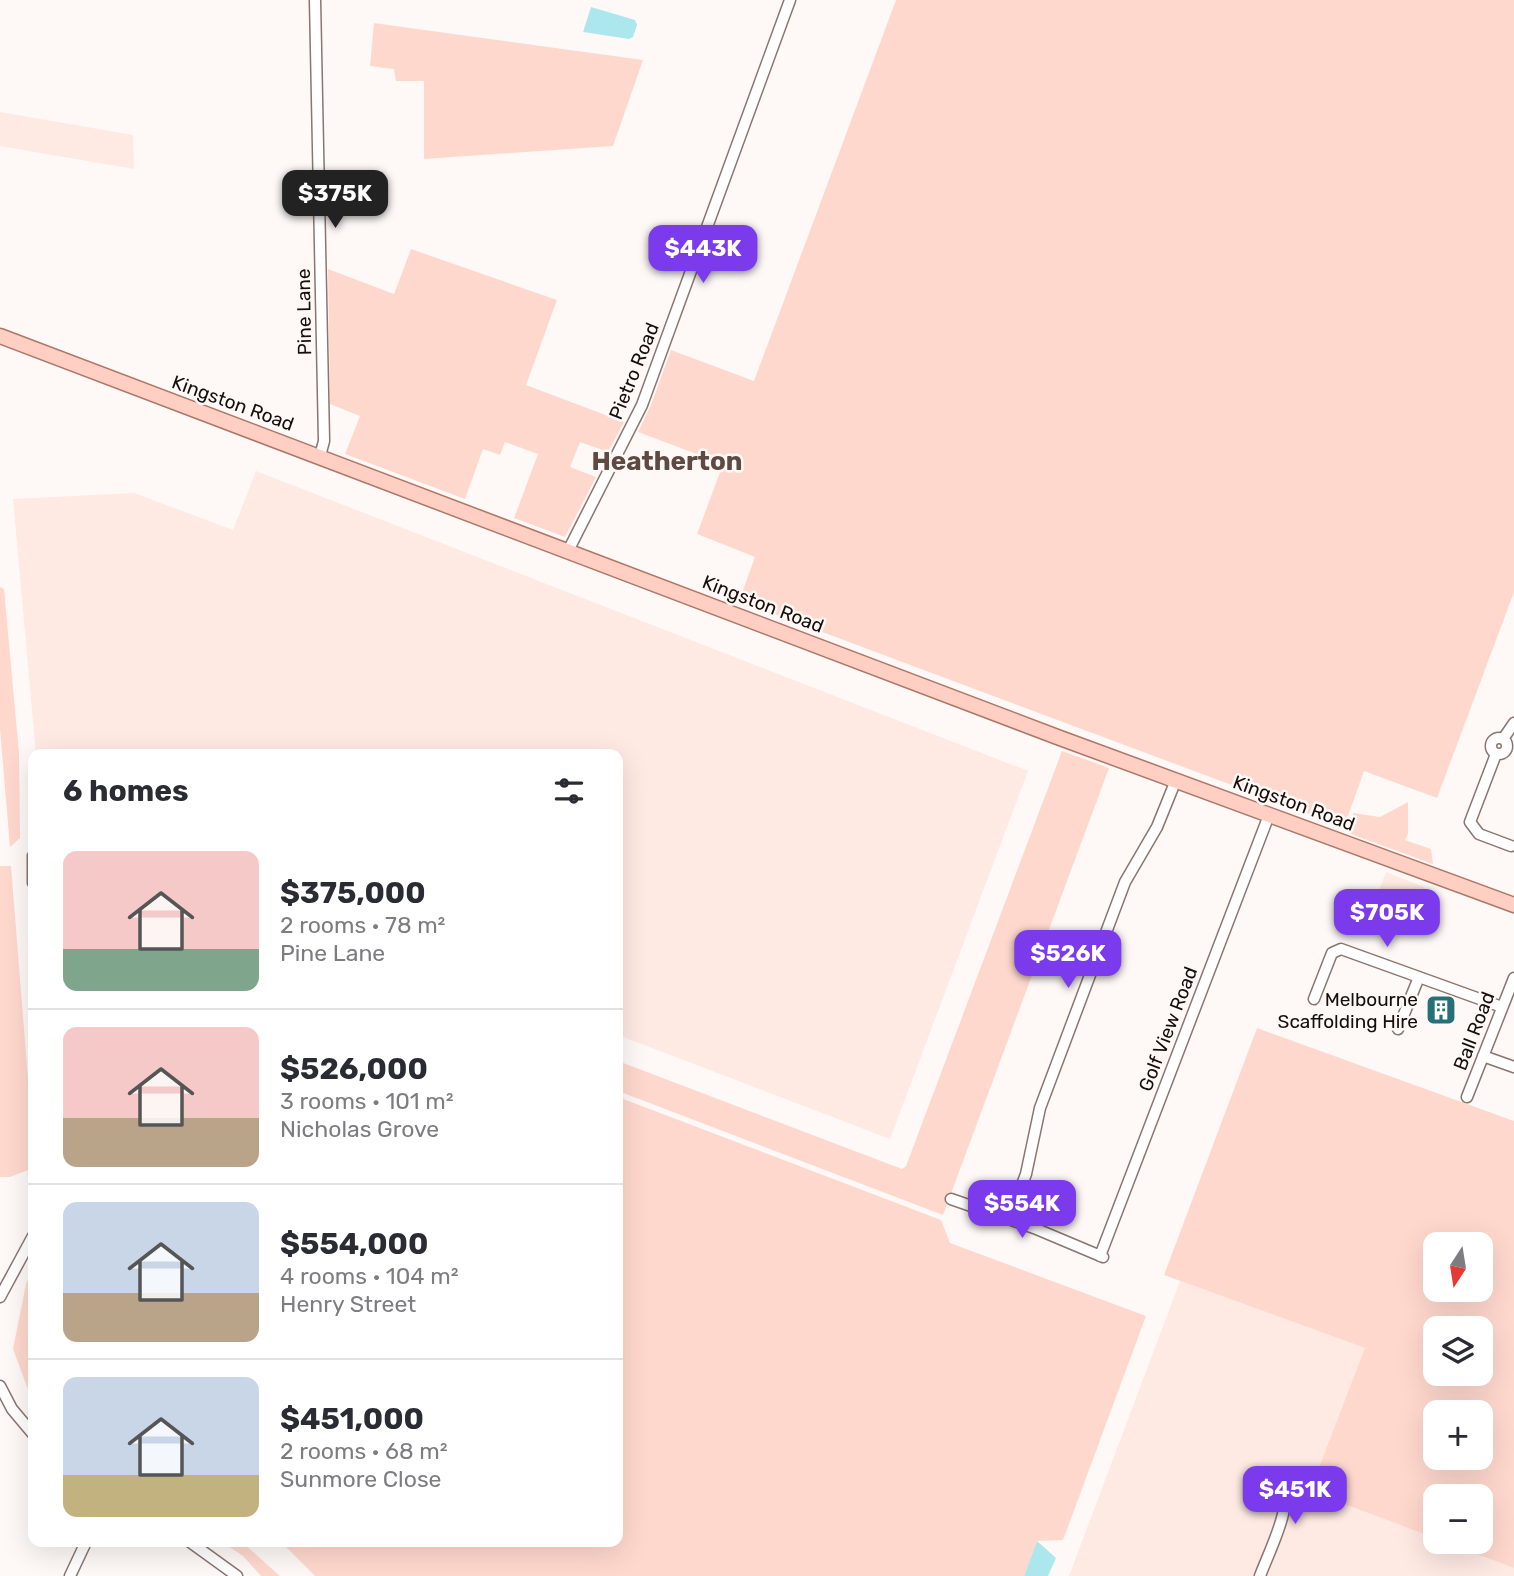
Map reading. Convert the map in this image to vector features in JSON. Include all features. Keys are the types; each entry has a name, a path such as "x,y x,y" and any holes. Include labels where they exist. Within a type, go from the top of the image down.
{"main road":[{"name":"Kingston Road","path":"0,336 1514,905"}],"street":[{"name":"Pine Lane","path":"315,0 324,441 320,456"},
{"name":"Pietro Road","path":"568,551 642,405 790,0"},
{"path":"1511,846 1479,834 1470,822 1514,723"},
{"path":"951,1199 1009,1219 1026,1174 1040,1108 1125,882 1157,827 1176,780"},
{"name":"Golf View Road","path":"1009,1219 1101,1256 1269,815"},
{"path":"1314,999 1330,956 1336,949 1503,1007"},
{"path":"1398,1030 1419,977"},
{"name":"Ball Road","path":"1467,1097 1514,978"},
{"path":"1483,1056 1514,1067"},
{"path":"2,1286 28,1244"},
{"path":"0,1386 12,1409 28,1428"},
{"path":"1260,1576 1286,1505 1287,1491 1282,1476"},
{"path":"71,1576 84,1547"},
{"path":"197,1547 237,1576"}],"shaded area":[{"path":"896,0 1514,0 1514,592 1437,798 1364,771 1344,827 739,601 755,557 697,534 723,464 638,432 671,350 754,381"},
{"path":"374,23 643,60 613,146 424,159 424,81 396,81 394,69 370,66"},
{"path":"0,112 133,135 134,169 0,146"},
{"path":"411,249 557,300 526,385 624,422 608,452 580,442 570,467 596,477 565,537 514,518 538,454 505,442 500,455 483,449 465,499 345,454 360,416 330,404 328,269 394,294"},
{"path":"256,471 1028,771 890,1139 623,1037 623,749 36,749 13,499 134,493 233,530"},
{"path":"0,587 4,589 19,753 20,838 10,847 0,729"},
{"path":"1062,751 1109,768 943,1215 623,1093 623,1063 902,1169 906,1166"},
{"path":"1408,802 1408,834 1405,840 1431,849 1433,864 1351,834 1353,813 1380,817"},
{"path":"0,866 11,866 28,1078 28,1170 10,1177 0,1177"},
{"path":"1386,872 1424,887 1408,931 1369,917"},
{"path":"1257,1028 1514,1121 1514,1568 1476,1554 1493,1554 1493,1484 1423,1484 1423,1533 1310,1491 1365,1348 1164,1275"},
{"path":"623,1099 941,1220 950,1243 1146,1316 1063,1540 1037,1541 1024,1576 315,1576 286,1547 623,1547"},
{"path":"28,1280 28,1390 13,1349"},
{"path":"1180,1281 1365,1348 1423,1509 1423,1554 1476,1554 1514,1568 1514,1576 1069,1576"},
{"path":"230,1547 248,1547 280,1576 261,1576 243,1556"}],"water":[{"path":"591,7 635,20 637,25 633,37 629,39 583,32"},
{"path":"1037,1541 1056,1558 1048,1576 1024,1576"}],"place":[{"name":"Melbourne Scaffolding Hire","path":"1441,1010"}],"district":[{"name":"Heatherton","path":"667,461"}]}
